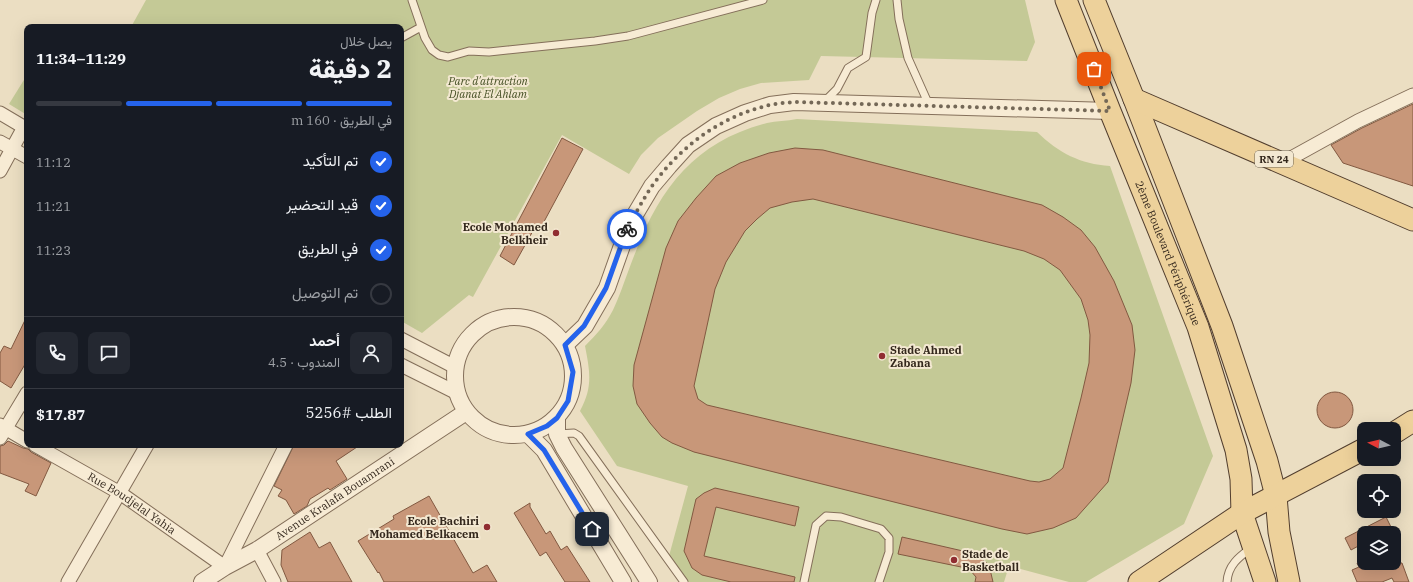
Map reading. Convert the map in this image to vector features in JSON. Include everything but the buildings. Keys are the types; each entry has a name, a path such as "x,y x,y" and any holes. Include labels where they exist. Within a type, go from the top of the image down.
{"main road":[{"name":"2ème Boulevard Périphérique","path":"1066,0 1198,327 1236,450 1241,478 1242,513 1265,582"},
{"path":"1094,0 1222,326 1267,460 1276,496 1279,532 1289,582"},
{"name":"RN 24","path":"1134,99 1413,220"},
{"path":"1401,429 1413,422"},
{"path":"1147,580 1242,513 1357,453"}],"street":[{"path":"1282,163 1358,121 1413,95"},
{"path":"565,345 584,326 606,288 630,223 645,198 661,176 688,145 716,126 745,112 770,105 794,102 1110,111"},
{"path":"0,113 24,127"},
{"path":"0,171 24,131"},
{"path":"0,142 24,156"},
{"path":"505,317 526,318 548,327 565,345 573,372 568,401 557,418 547,426 528,434 505,435 484,428 466,412 457,393 455,367 465,342 487,323 505,317"},
{"path":"404,341 455,367"},
{"path":"404,366 457,393"},
{"path":"24,398 2,431 24,439"},
{"name":"Avenue Kralafa Bouamrani","path":"202,582 225,567 257,550 466,412"},
{"path":"557,418 557,434 564,448 650,582"},
{"path":"528,434 544,450 624,582"},
{"name":"Rue Boudjelal Yahia","path":"40,448 120,493 225,567"},
{"path":"68,582 145,448"},
{"path":"225,567 284,448"},
{"path":"257,550 274,582"}],"lane":[{"path":"412,0 425,38 432,50 438,55 448,56 469,51 496,51 595,41 628,36 763,0"},
{"path":"823,103 836,88 848,68 866,57 872,13 876,0"},
{"path":"897,0 899,19 908,58 929,106"},
{"path":"404,36 421,27"},
{"path":"557,434 574,432 579,436 684,582"},
{"path":"804,582 816,525 826,516 841,517 881,529 889,538 888,552 880,582"},
{"path":"1226,581 1229,571 1236,559 1253,547"}],"green space":[{"name":"Parc d'attraction Djanat El Ahlam","path":"146,0 1025,0 1035,42 1027,61 821,56 809,80 761,83 740,89 719,98 697,111 658,138 641,155 629,174 562,135 473,297 469,295 422,333 404,323 404,24 133,24"},
{"path":"24,80 24,113 9,104"},
{"name":"Stade Ahmed Zabana","path":"797,119 1037,132 1053,146 1070,156 1089,163 1110,166 1213,456 1184,524 1086,582 1069,582 1009,566 1004,582 684,582 669,556 688,486 617,466 580,411 589,387 589,372 585,346 600,329 613,310 633,258 657,206 685,169 701,154 721,141 742,131 767,123"}],"way so far":[{"path":"627,229 652,186 688,145 716,126 745,112 770,105 794,102 1110,111 1094,69"}],"place":[{"name":"Ecole Mohamed Belkheir","path":"556,233"},
{"name":"Stade Ahmed Zabana","path":"882,356"},
{"name":"Ecole Bachiri Mohamed Belkacem","path":"487,527"},
{"name":"Stade de Basketball","path":"954,560"}],"route":[{"path":"592,529 544,450 528,434 547,426 557,418 568,401 573,372 565,345 584,326 606,288 627,229"}]}
